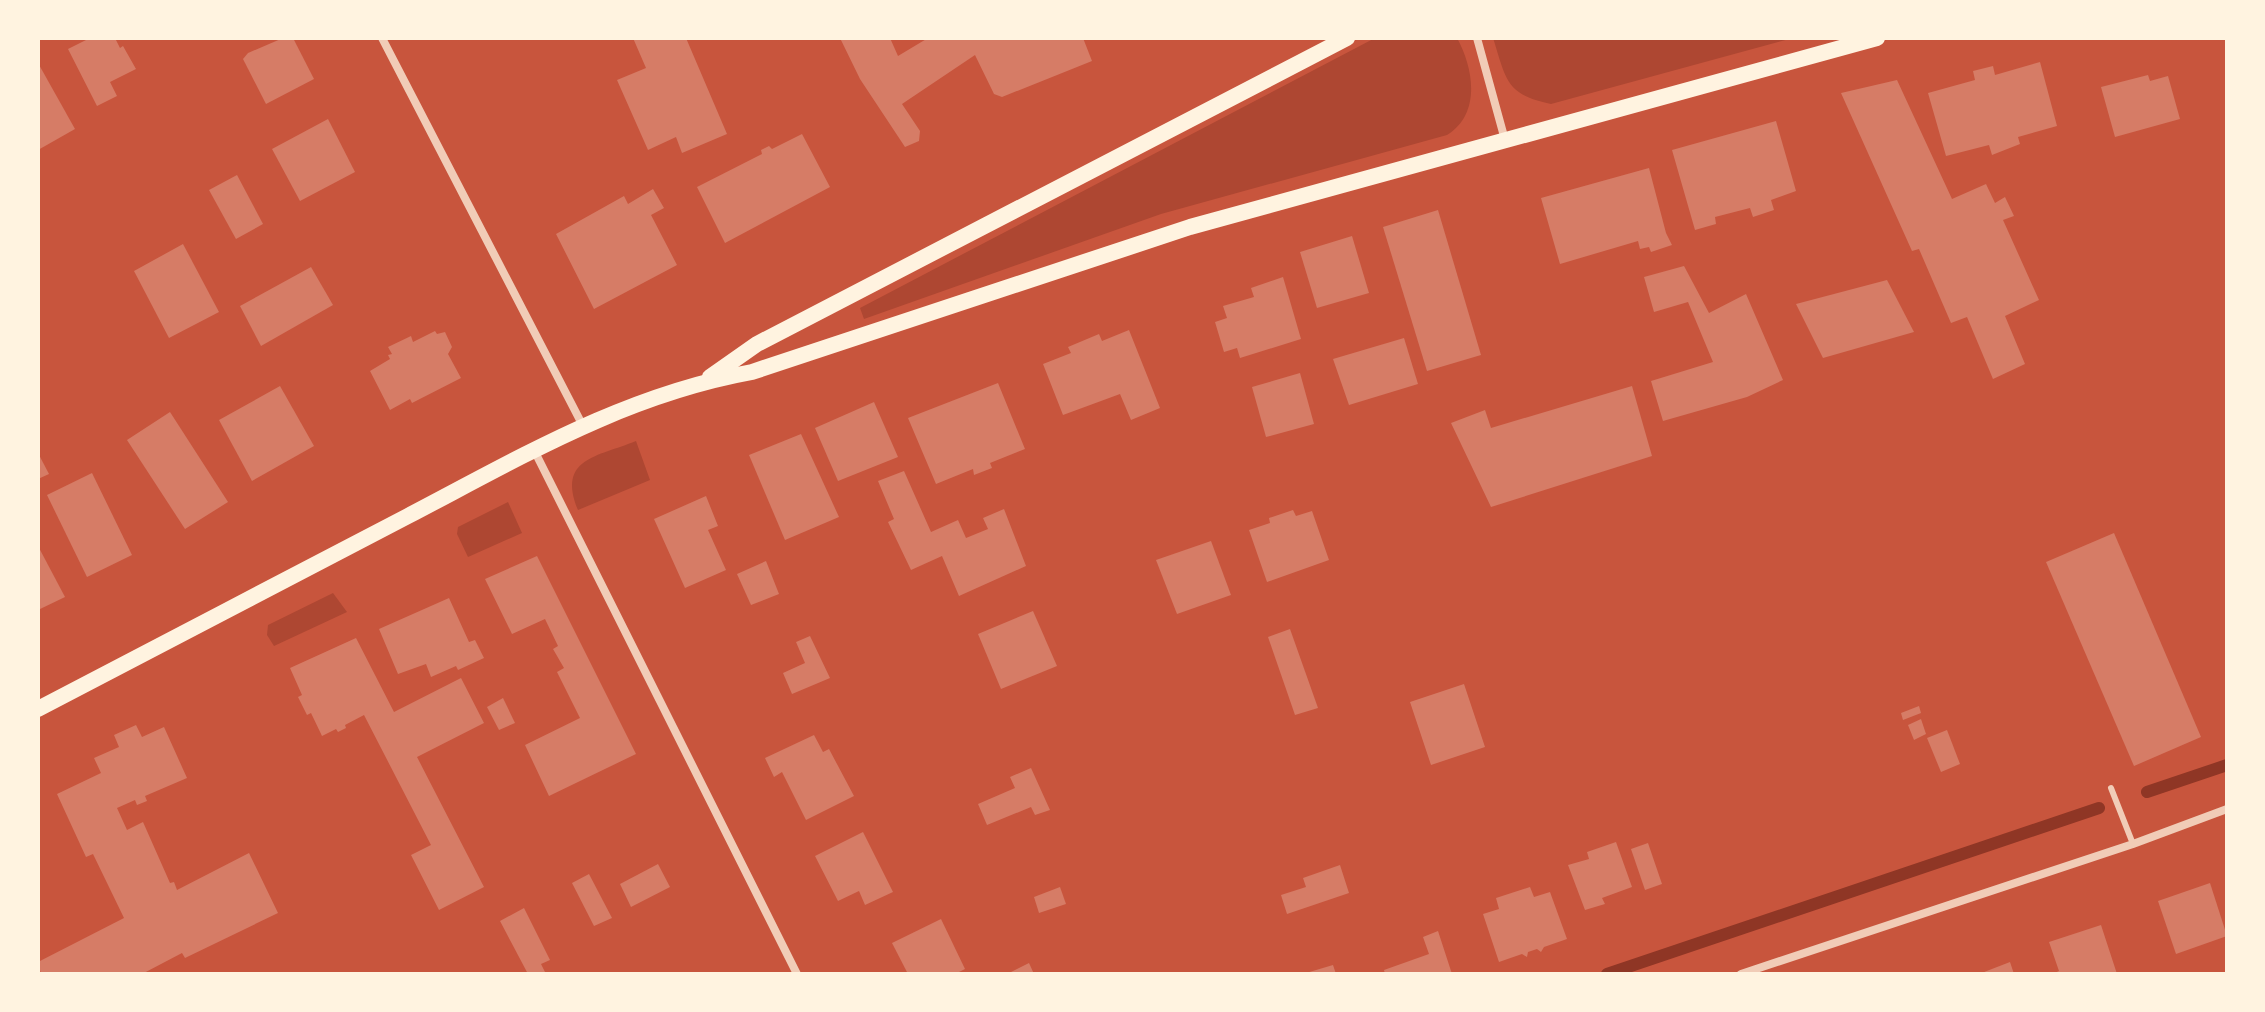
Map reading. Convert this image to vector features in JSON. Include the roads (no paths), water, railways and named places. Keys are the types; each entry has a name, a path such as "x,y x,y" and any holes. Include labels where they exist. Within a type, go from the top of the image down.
{"main road":[{"path":"705,380 757,344 1347,38"},
{"path":"38,709 534,450 634,403 705,380 752,372 1190,227 1877,38"}],"street":[{"path":"382,38 583,426"},
{"path":"1477,38 1505,140"},
{"path":"534,450 797,974"},
{"path":"1741,974 2133,844 2227,809"}],"lane":[{"path":"2111,788 2133,844"}],"waterway":[{"path":"2147,792 2227,765"},
{"path":"1607,974 2099,808"}]}
